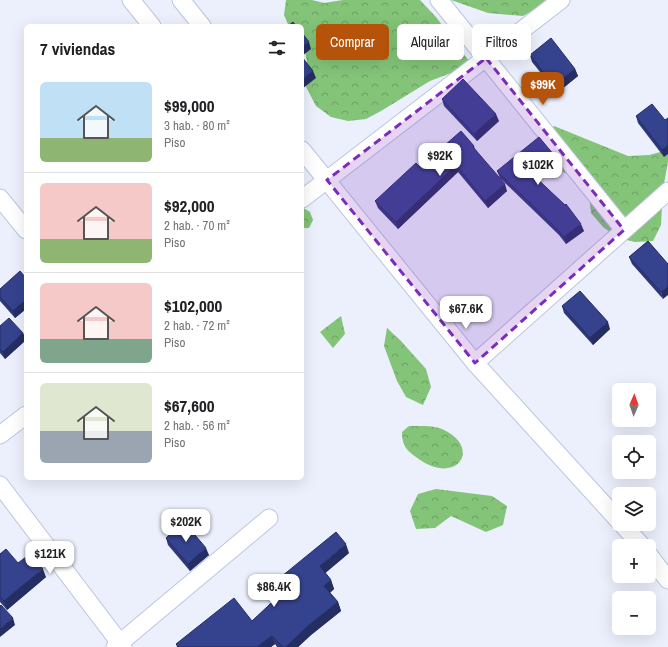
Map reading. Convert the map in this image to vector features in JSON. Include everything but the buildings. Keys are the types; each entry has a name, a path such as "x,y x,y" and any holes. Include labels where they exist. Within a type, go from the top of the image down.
{"street":[{"path":"131,0 150,24"},
{"path":"181,0 200,24"},
{"path":"439,0 472,41"},
{"path":"530,24 561,0"},
{"path":"304,197 483,60"},
{"path":"488,60 624,230"},
{"path":"304,152 475,363 612,513"},
{"path":"475,363 668,191"},
{"path":"0,198 24,228"},
{"path":"0,435 24,416"},
{"path":"0,485 119,646 268,518"},
{"path":"628,531 636,539"},
{"path":"656,564 668,580"}],"highlighted area":[{"path":"486,58 624,230 475,363 327,180"}],"green space":[{"path":"286,0 312,0 324,3 343,0 420,0 441,24 397,24 397,60 464,60 464,54 472,65 430,81 366,119 348,121 331,117 316,106 306,87 308,68 304,49 304,24 288,24 284,15"},
{"path":"451,0 551,0 523,16 488,13"},
{"path":"554,126 628,156 649,155 668,150 668,162 663,189 661,225 653,241 635,242 618,238 603,227 591,213 589,194 579,179 563,172 547,160 541,141"},
{"path":"304,208 310,212 313,220 309,228 304,228"},
{"path":"341,316 345,334 333,348 320,332"},
{"path":"387,328 426,369 431,387 423,405 406,397 397,381 384,346"},
{"path":"409,426 434,427 442,429 455,437 461,446 463,454 460,462 453,467 443,468 430,465 416,457 407,449 403,440 402,432"},
{"path":"436,489 492,496 507,506 503,525 486,532 451,516 435,528 416,529 410,511 418,494"}]}
